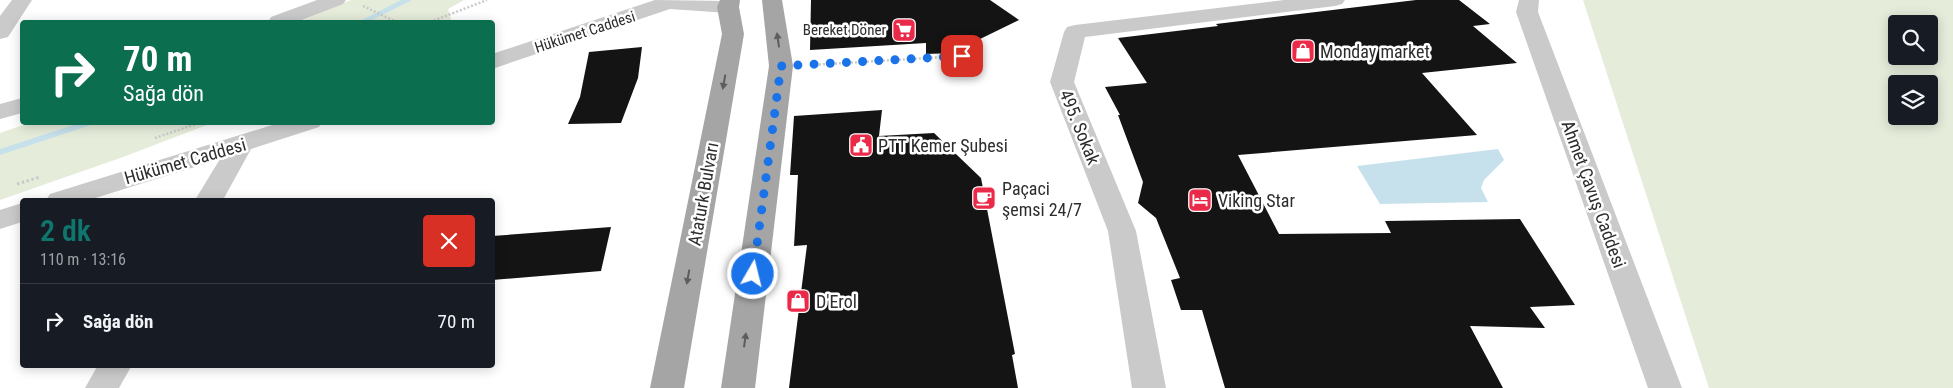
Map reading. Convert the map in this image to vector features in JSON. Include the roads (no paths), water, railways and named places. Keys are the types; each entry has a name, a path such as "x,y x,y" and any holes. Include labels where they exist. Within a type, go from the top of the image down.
{"main road":[{"path":"738,388 781,66 772,0"},
{"name":"Ataturk Bulvarı","path":"667,388 732,34 729,3"}],"street":[{"path":"0,32 22,0"},
{"path":"284,20 336,0"},
{"name":"495. Sokak","path":"1148,388 1122,230 1062,82 1075,32 1183,8 1335,0"},
{"name":"Ahmet Çavuş Caddesi","path":"1529,0 1527,12 1665,388"},
{"path":"674,1 729,3"},
{"name":"Hükümet Caddesi","path":"495,61 674,1"},
{"path":"0,112 20,106"},
{"name":"Hükümet Caddesi","path":"66,198 126,178 240,146 301,125"},
{"path":"210,198 240,146"},
{"path":"0,220 20,213"},
{"path":"102,388 113,368"}],"water":[{"path":"1498,149 1504,160 1484,180 1481,188 1488,202 1380,204 1357,166"}],"waterway":[{"path":"366,20 408,0"},
{"path":"0,152 86,125"}],"place":[{"name":"Bereket Döner","path":"904,30"},
{"name":"Monday market","path":"1303,51"},
{"name":"PTT Kemer Şubesi","path":"861,145"},
{"name":"Paçaci şemsi 24/7","path":"984,198"},
{"name":"Viking Star","path":"1200,200"},
{"name":"D'Erol","path":"798,301"}]}
